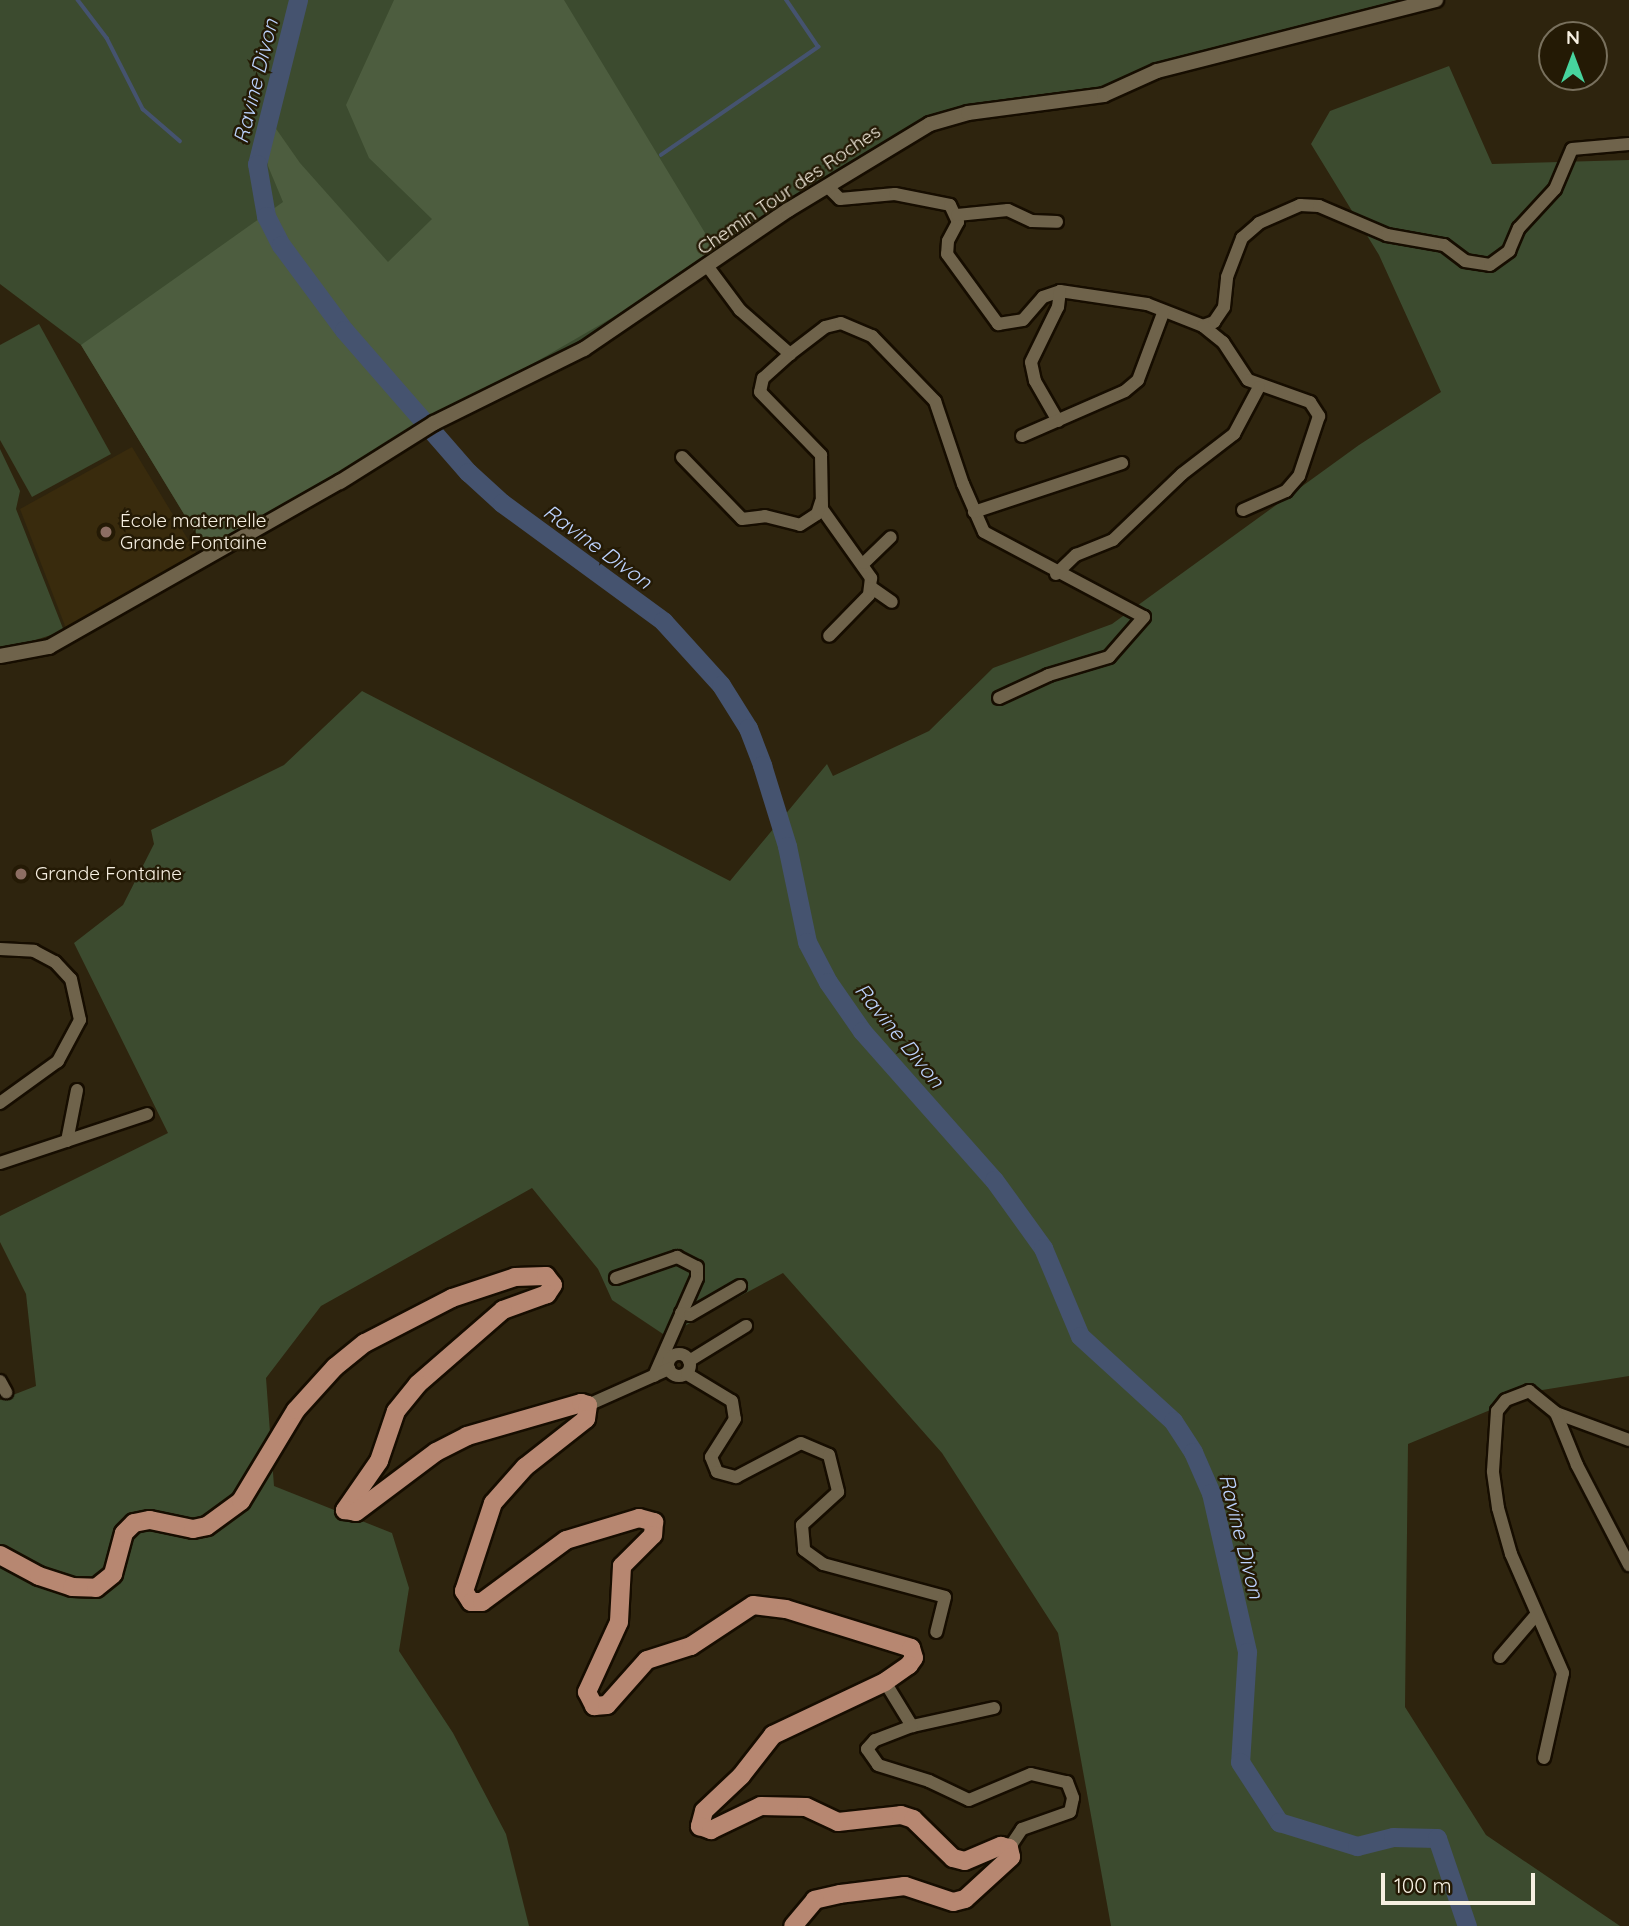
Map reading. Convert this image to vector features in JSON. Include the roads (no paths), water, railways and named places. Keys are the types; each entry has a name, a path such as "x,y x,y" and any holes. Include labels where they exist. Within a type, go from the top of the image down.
{"main road":[{"path":"0,1555 39,1576 72,1587 96,1588 113,1574 124,1533 134,1523 150,1520 193,1529 207,1526 241,1501 296,1409 335,1367 365,1343 397,1322 482,1288 527,1274 551,1280 547,1294 503,1310 418,1384 396,1411 379,1461 345,1510 353,1513 436,1452 467,1436 513,1420 581,1403 588,1405 586,1419 525,1467 494,1503 464,1591 468,1600 487,1600 542,1553 566,1540 647,1518 656,1529 622,1566 619,1622 587,1692 594,1706 607,1705 647,1660 691,1646 753,1605 786,1609 911,1648 914,1658 909,1665 885,1682 773,1735 741,1776 704,1811 700,1826 711,1830 742,1812 788,1805 806,1807 838,1822 874,1814 901,1815 913,1819 941,1851 965,1861 997,1847 1009,1848 1011,1857 965,1899 953,1902 905,1886 840,1894 815,1900 793,1926"}],"street":[{"name":"Chemin Tour des Roches","path":"7,654 49,647 434,423 584,349 708,268 788,210 912,133 949,117 1104,95 1157,71 1436,0"},
{"path":"1203,326 1214,322 1224,307 1227,277 1242,238 1259,223 1300,205 1319,206 1387,235 1444,245 1465,261 1490,265 1509,251 1519,228 1555,189 1572,149 1629,144"},
{"path":"828,187 840,199 895,194 937,201 957,215 1008,210 1032,221 1057,222"},
{"path":"957,215 947,254 998,324 1023,320 1043,297 1060,291 1147,304 1163,313 1203,326 1223,342 1248,380 1259,387 1310,402 1316,407 1320,424 1299,476 1286,491 1243,510"},
{"path":"708,268 740,310 790,354"},
{"path":"1058,421 1035,381 1031,362 1058,307 1060,291"},
{"path":"1022,436 1125,391 1138,380 1163,313"},
{"path":"892,602 872,588 864,563 825,517 821,502 821,455 760,392 763,378 790,354 825,327 841,323 872,336 935,401 974,512 984,532 1056,573 1144,617 1109,657 1028,683 999,698"},
{"path":"1056,573 1076,555 1113,540 1182,474 1234,434 1259,387"},
{"path":"682,457 741,519 765,516 800,525 817,514 821,502"},
{"path":"974,512 1122,463"},
{"path":"864,563 891,537"},
{"path":"829,636 862,605 872,588"},
{"path":"0,949 34,951 55,962 71,979 80,1020 72,1044 54,1066 0,1103"},
{"path":"66,1141 77,1090"},
{"path":"0,1163 147,1114"},
{"path":"616,1278 677,1256 687,1258 698,1272 654,1376"},
{"path":"681,1313 690,1315 740,1286"},
{"path":"669,1369 679,1376 746,1326"},
{"path":"669,1369 671,1358 679,1354 688,1367 732,1401 735,1419 711,1457 717,1472 736,1477 801,1443 829,1455 838,1492 802,1525 804,1550 824,1564 945,1597 936,1632"},
{"path":"588,1405 669,1369"},
{"path":"1544,1758 1563,1673 1511,1554 1494,1487 1497,1411 1515,1394 1529,1391 1547,1401 1556,1413 1577,1465 1629,1565"},
{"path":"1556,1413 1629,1440"},
{"path":"1500,1657 1536,1615"},
{"path":"885,1682 912,1726"},
{"path":"994,1708 912,1726 869,1744 872,1760 969,1800 1031,1774 1067,1782 1073,1798 1070,1812 1023,1829 1009,1848"}],"waterway":[{"path":"78,0 107,38 143,109 180,141"},
{"name":"Ravine Divon","path":"298,0 257,164 266,216 281,245 344,330 468,472 502,503 663,621 721,685 748,728 762,765 787,846 807,942 828,982 862,1031 994,1180 1043,1248 1080,1336 1173,1421 1193,1452 1211,1493 1247,1652 1240,1762 1279,1822 1357,1846 1393,1837 1437,1838 1467,1926"},
{"path":"661,155 818,47 786,0"}],"place":[{"name":"École maternelle Grande Fontaine","path":"106,532"},
{"name":"Grande Fontaine","path":"21,874"}]}
